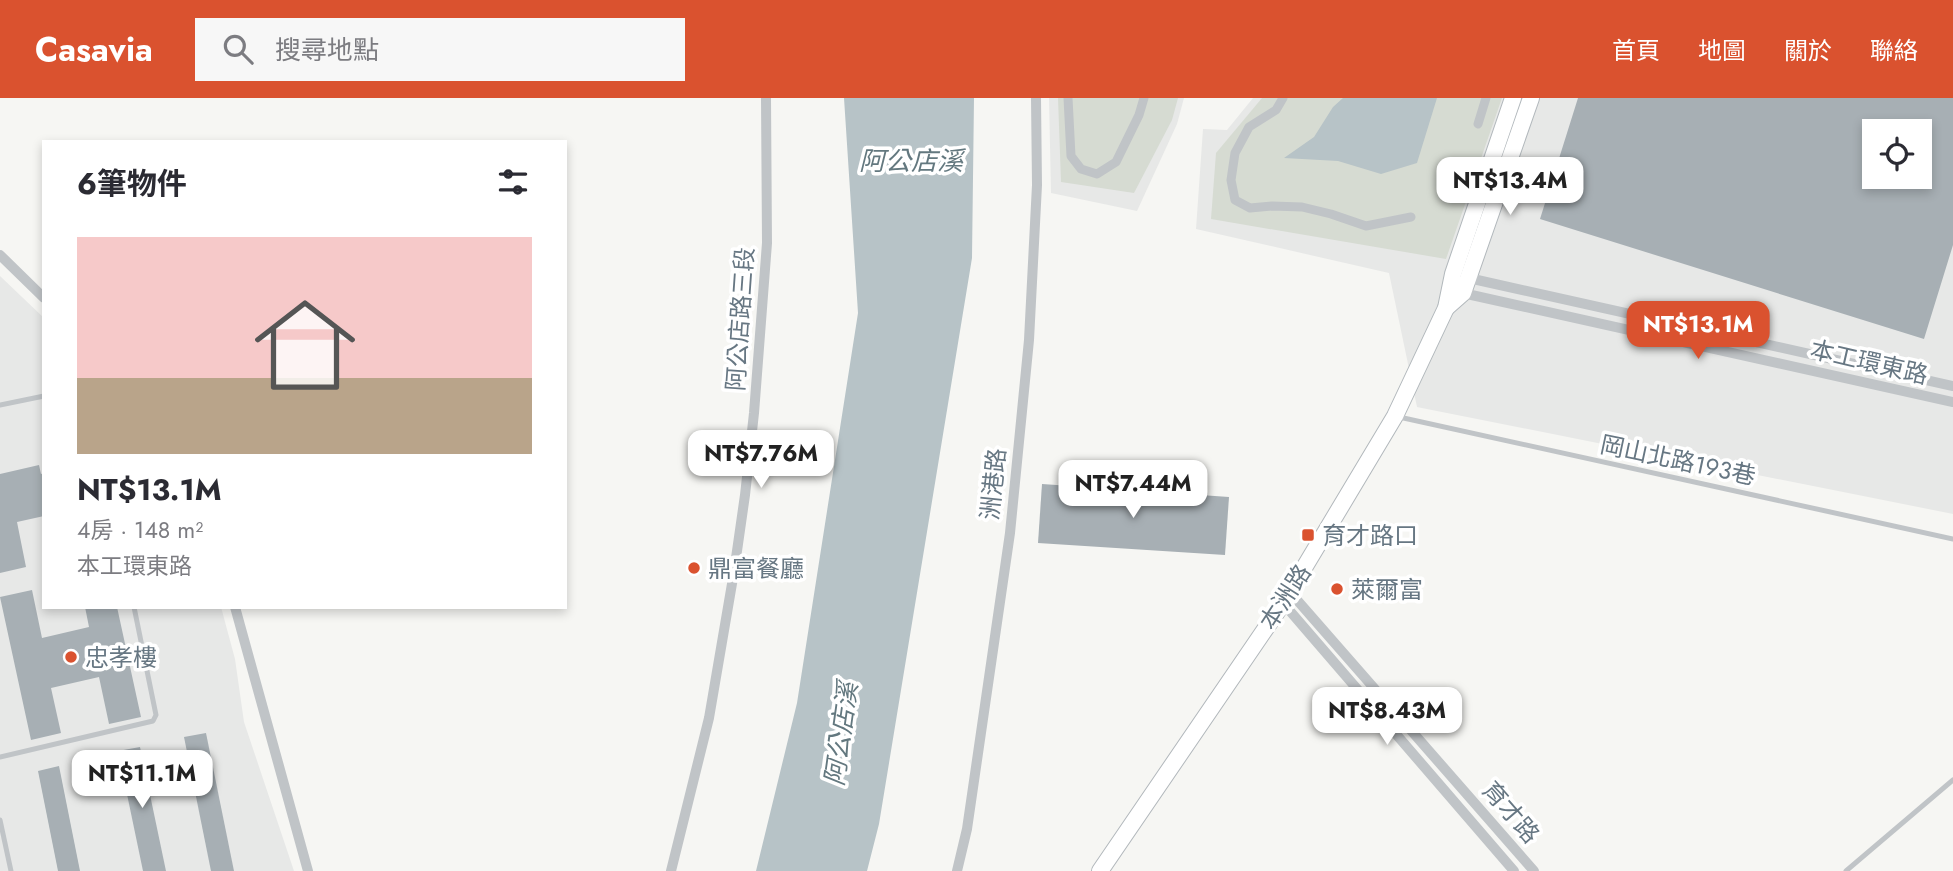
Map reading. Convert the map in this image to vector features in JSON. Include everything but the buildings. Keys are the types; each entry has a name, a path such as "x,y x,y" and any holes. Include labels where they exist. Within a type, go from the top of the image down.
{"main road":[{"name":"本洲路","path":"1458,284 1513,98"},
{"name":"本洲路","path":"1100,871 1287,597 1395,416 1458,284 1531,98"}],"street":[{"name":"阿公店路三段","path":"671,871 709,718 745,495 767,243 766,98"},
{"name":"洲港路","path":"957,871 967,829 1010,533 1029,340 1037,185 1036,98"},
{"path":"1068,98 1071,156 1081,169 1097,174 1116,162 1139,115 1144,98"},
{"path":"1283,98 1276,110 1249,127 1235,153 1231,180 1235,200 1250,208 1302,207 1366,226 1411,217"},
{"path":"1478,124 1486,98"},
{"path":"0,255 42,296"},
{"name":"本工環東路","path":"1458,284 1953,386"},
{"name":"本工環東路","path":"1458,284 1953,402"},
{"name":"育才路","path":"1287,597 1514,871"},
{"name":"育才路","path":"1287,597 1534,871"},
{"path":"235,609 308,871"}],"lane":[{"path":"0,405 42,396"},
{"name":"岡山北路193巷","path":"1395,416 1953,538"},
{"path":"0,757 153,721 156,715 134,609"},
{"path":"1846,871 1953,780"},
{"path":"0,820 11,871"}],"shaded area":[{"path":"1049,98 1184,98 1177,124 1137,211 1051,193"},
{"path":"1058,98 1178,98 1172,120 1134,193 1061,182"},
{"path":"1253,98 1953,98 1953,514 1417,407 1389,273 1196,229 1203,129 1227,130"},
{"path":"1262,98 1502,98 1446,259 1211,219 1216,153"},
{"path":"0,276 42,316 42,609 222,609 235,659 244,722 294,871 0,871"}],"water":[{"name":"阿公店溪","path":"844,98 974,98 972,258 879,824 867,871 756,871 797,703 858,313"},
{"path":"1343,98 1437,98 1417,163 1381,174 1338,161 1284,158 1314,137 1333,107"}],"place":[{"name":"育才路口","path":"1308,535"},
{"name":"鼎富餐廳","path":"694,568"},
{"name":"萊爾富","path":"1337,589"},
{"name":"忠孝樓","path":"71,657"}]}
